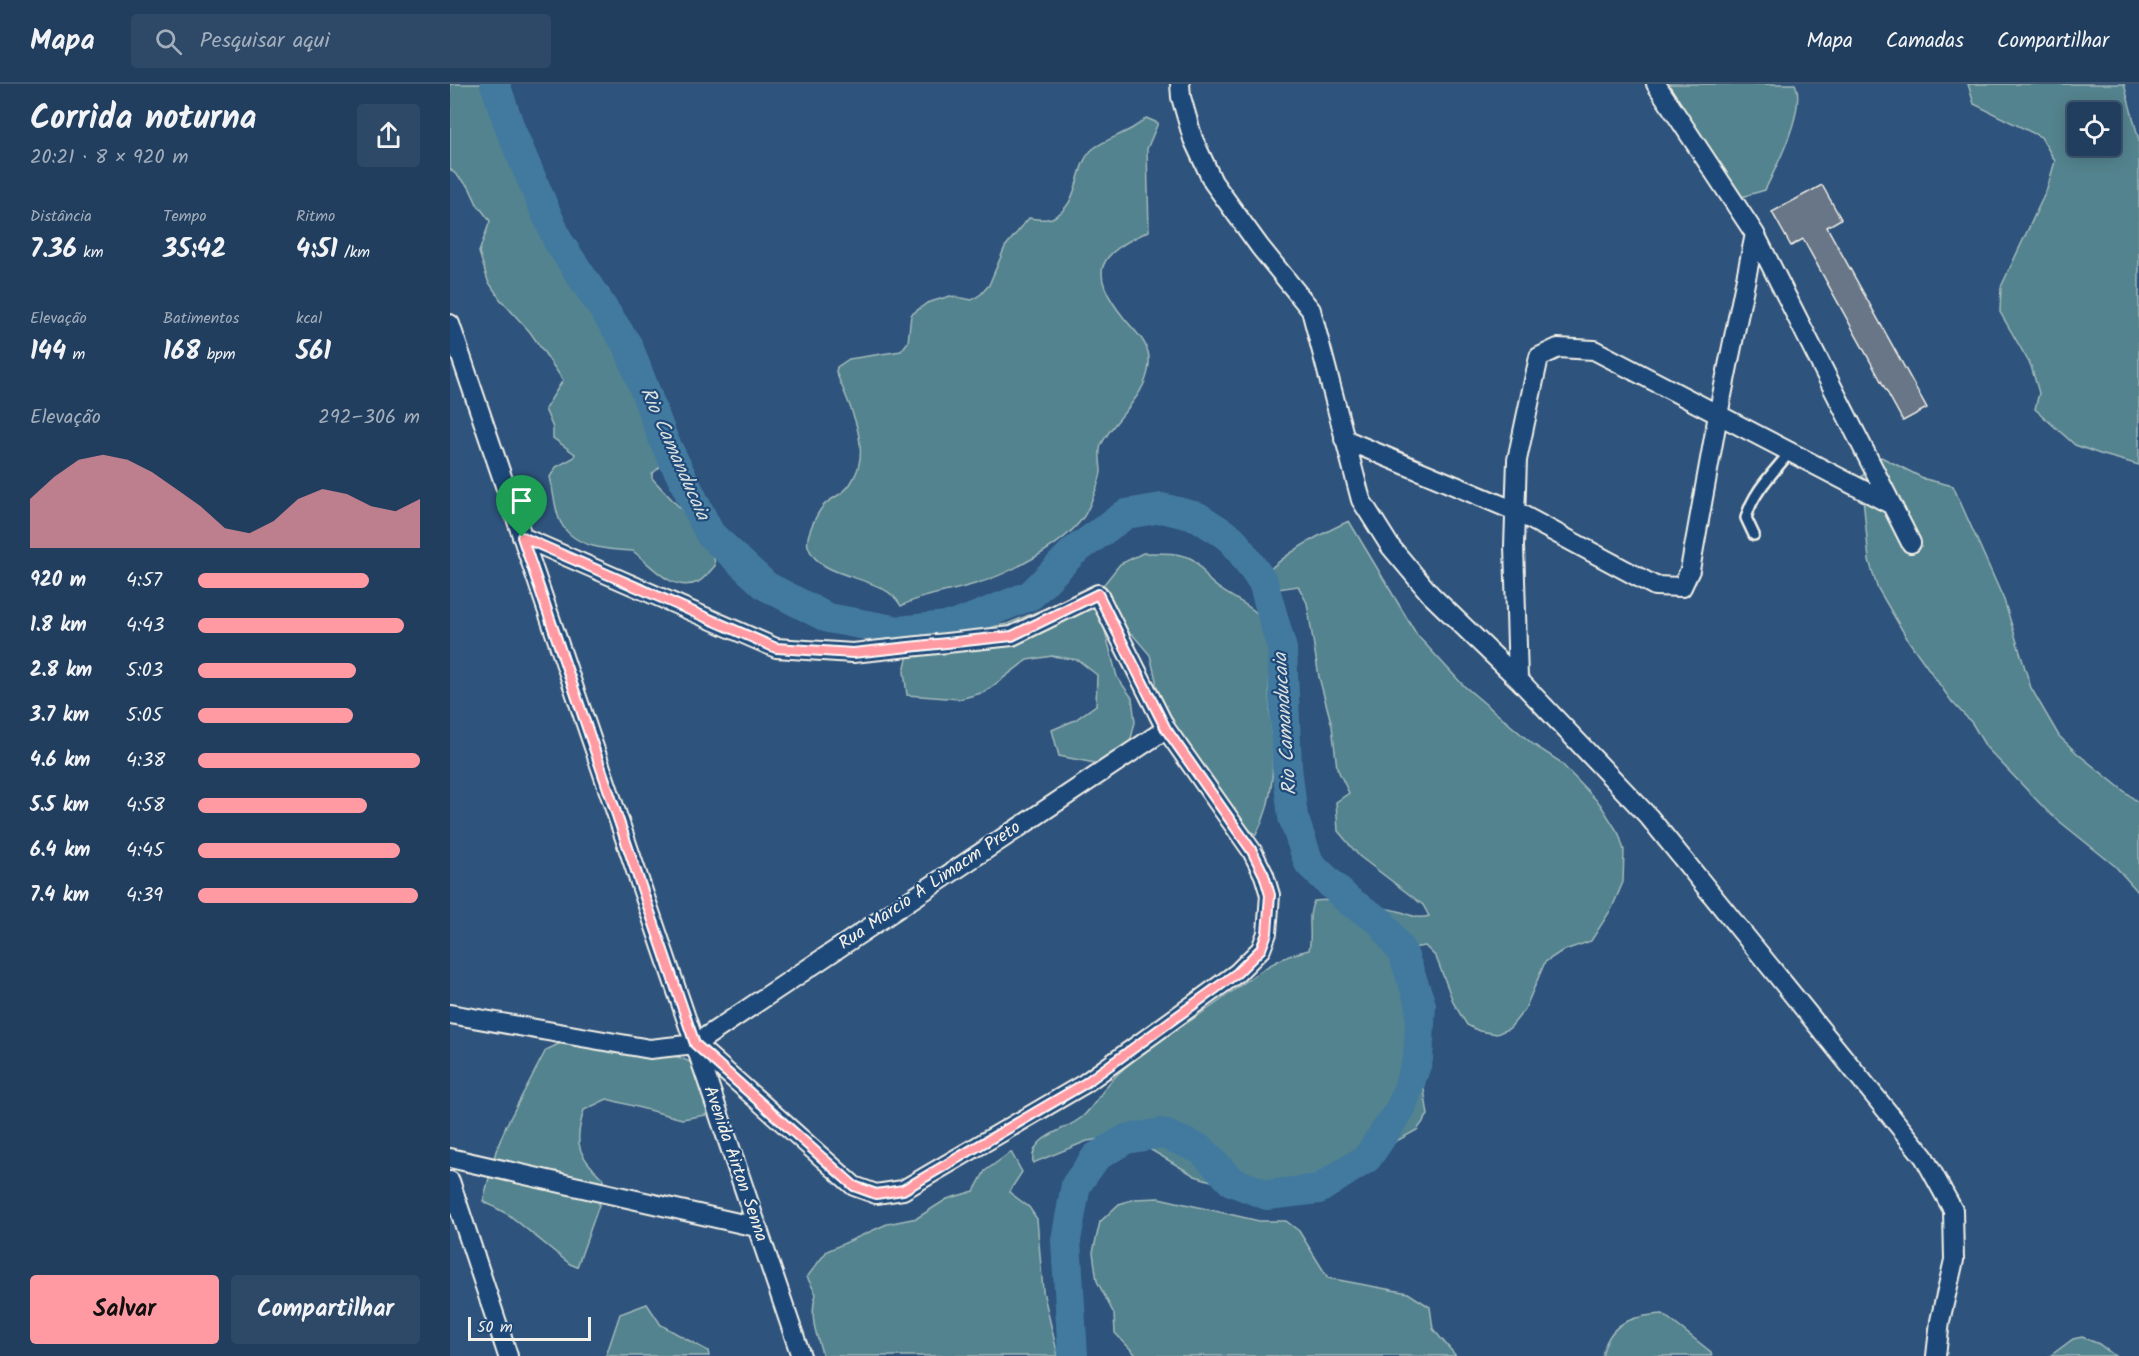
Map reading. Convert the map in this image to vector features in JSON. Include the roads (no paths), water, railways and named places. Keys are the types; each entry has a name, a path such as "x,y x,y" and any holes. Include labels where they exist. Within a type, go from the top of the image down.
{"street":[{"path":"1180,84 1181,97 1193,139 1214,182 1260,247 1311,310 1361,500 1390,546 1431,594 1518,679 1649,817 1924,1157 1953,1210 1954,1260 1940,1321 1936,1356"},
{"path":"1656,84 1755,234 1911,543"},
{"path":"1344,439 1515,511 1655,586 1682,586 1690,570 1718,415 1755,234"},
{"name":"Avenida Airton Senna","path":"450,324 801,1356"},
{"path":"1518,679 1514,546 1517,460 1539,357 1558,348 1594,350 1892,505"},
{"path":"450,1014 650,1049 695,1044 854,1186 876,1194 903,1190 1084,1084 1237,973 1261,949 1270,915 1270,895 1264,875 1252,851 1166,729 1098,594 1012,636 853,653 776,648 522,537"},
{"name":"Rua Marcio A Limacm Preto","path":"695,1044 1166,729"},
{"path":"450,1158 756,1227"},
{"path":"450,1181 508,1356"}],"lane":[{"path":"1754,535 1746,518 1749,507 1761,487 1790,452"}],"waterway":[{"name":"Rio Camanducaia","path":"495,84 511,131 558,241 628,346 664,441 710,534 766,586 828,618 899,631 956,625 1031,595 1073,552 1126,514 1162,508 1198,517 1232,539 1263,582 1282,649 1287,767 1293,817 1309,863 1349,901 1381,922 1403,954 1421,1005 1418,1059 1401,1108 1367,1158 1319,1189 1267,1195 1231,1181 1202,1150 1162,1133 1126,1139 1096,1157 1076,1185 1066,1240 1073,1356"}]}
